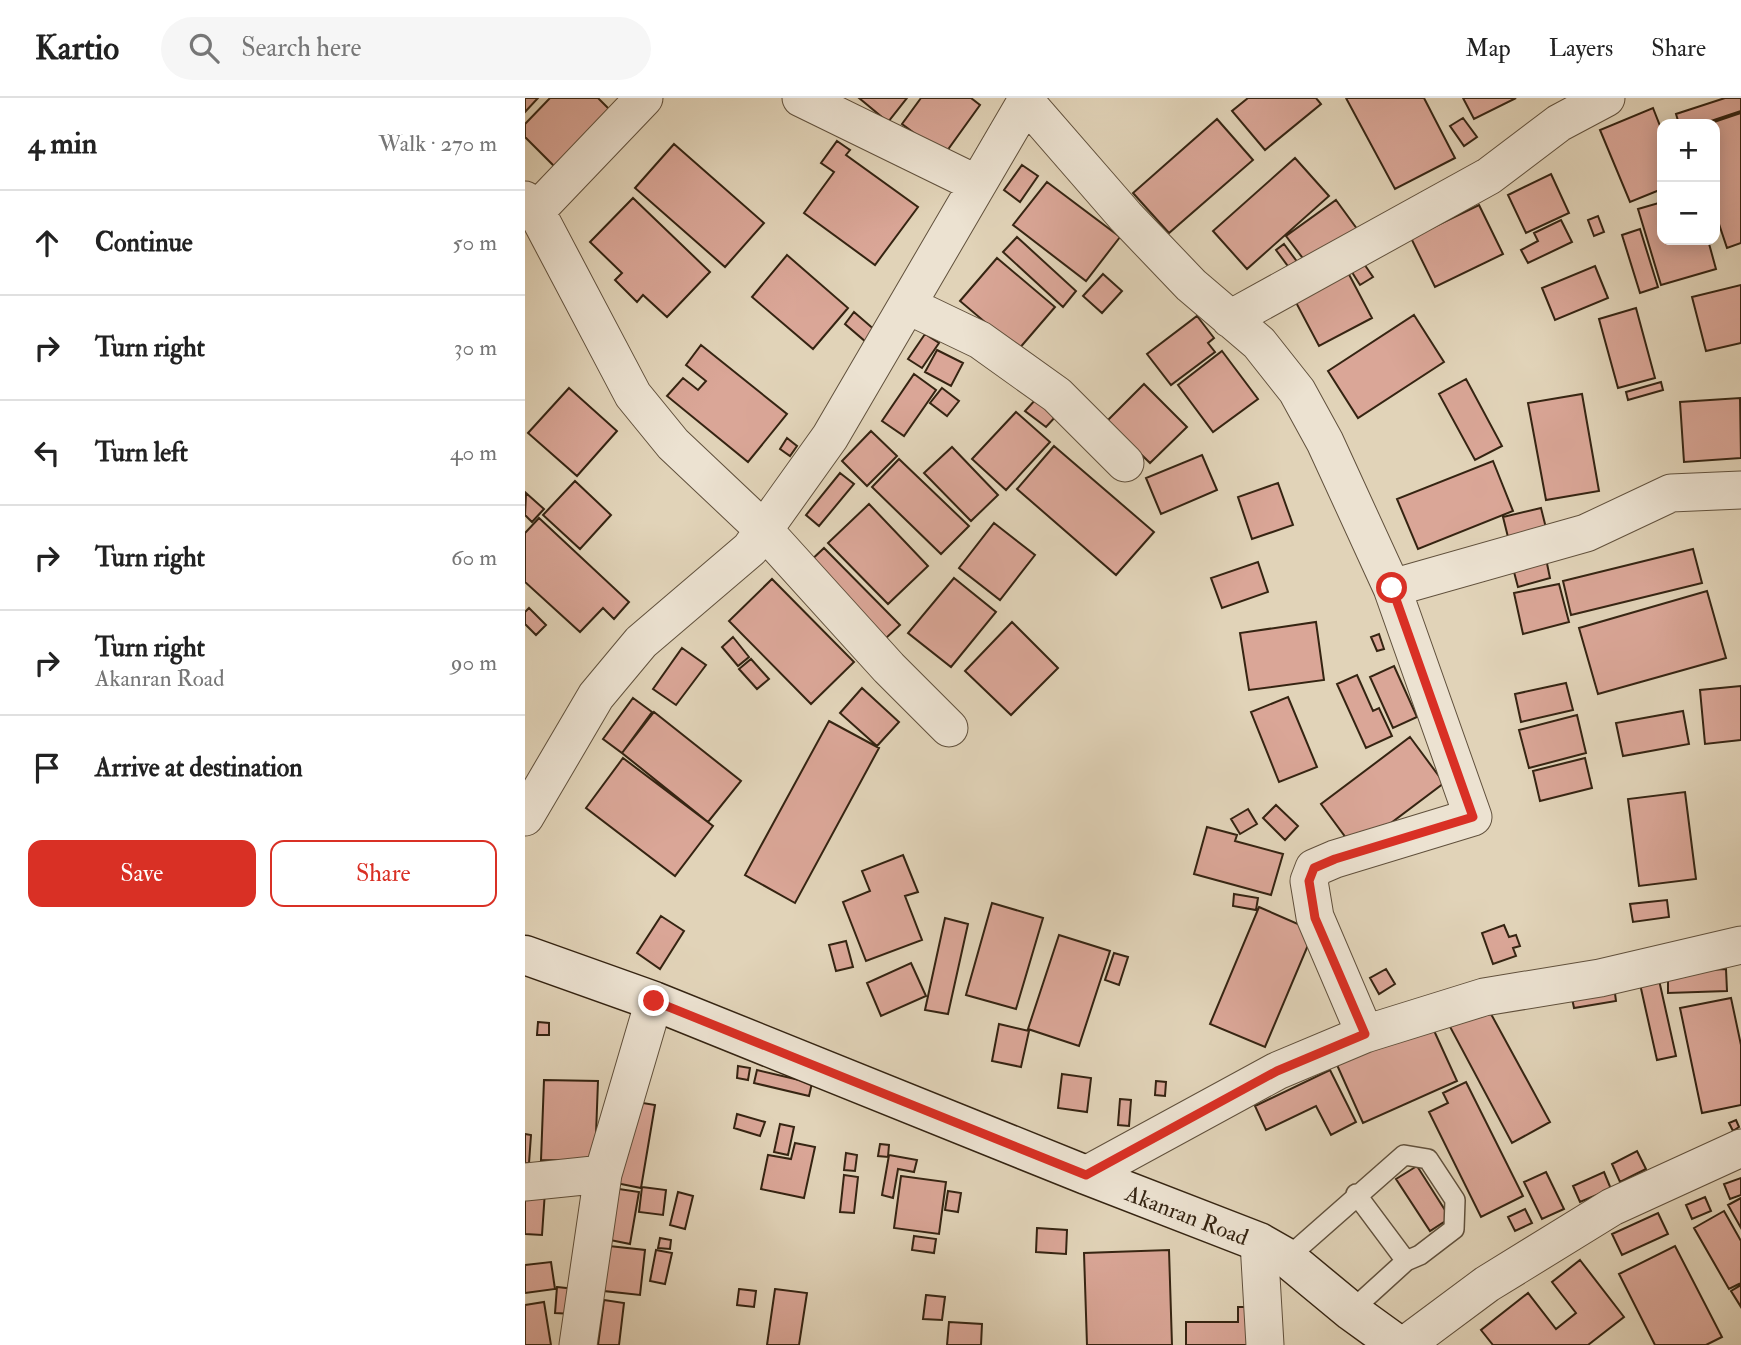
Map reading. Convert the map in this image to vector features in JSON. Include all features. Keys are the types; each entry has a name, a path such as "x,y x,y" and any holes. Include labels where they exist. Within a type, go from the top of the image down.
{"main road":[{"name":"Akanran Road","path":"525,954 654,1001 1273,1250 1398,1345"}],"street":[{"path":"644,98 530,205 633,395 673,444 763,529 889,668 949,728"},
{"path":"801,98 977,184"},
{"path":"1230,319 1489,176 1559,123 1606,98"},
{"path":"525,817 596,696 641,642 750,549 830,437 1027,100 1126,217 1191,285 1259,343 1297,391 1325,442 1392,588 1473,817 1335,859 1314,868 1309,881 1315,918 1365,1034"},
{"path":"909,306 980,340 1057,395 1125,463"},
{"path":"1392,588 1587,533 1671,493 1741,491"},
{"path":"1086,1175 1277,1071 1365,1034 1484,997 1600,978 1741,946"},
{"path":"578,1345 603,1174 654,1001"},
{"path":"1405,1345 1487,1284 1612,1207 1741,1148"},
{"path":"525,1182 603,1174"},
{"path":"1265,1345 1273,1250"}],"lane":[{"path":"1273,1250 1356,1194 1403,1155 1428,1159 1455,1200 1454,1230 1420,1255 1406,1261 1351,1311"},
{"path":"1356,1194 1406,1261"}],"building":[{"path":"525,98 538,98 525,112"},
{"path":"550,98 598,98 612,112 556,168 525,137 525,124"},
{"path":"859,98 907,98 888,122"},
{"path":"921,98 971,98 980,105 944,155 902,124"},
{"path":"1248,98 1316,98 1321,104 1265,150 1232,111"},
{"path":"1346,98 1424,98 1455,158 1395,189"},
{"path":"1463,98 1516,98 1474,119"},
{"path":"1725,98 1741,98 1741,111 1717,119 1678,119 1676,114"},
{"path":"1653,108 1657,119 1657,191 1630,202 1600,130"},
{"path":"1741,113 1741,243 1727,248 1720,227 1720,120"},
{"path":"1463,118 1477,137 1464,146 1450,126"},
{"path":"1217,119 1253,160 1169,233 1133,193"},
{"path":"837,141 850,150 846,155 918,207 875,265 804,213 834,172 821,163"},
{"path":"674,144 764,223 725,267 635,188"},
{"path":"1295,158 1329,196 1247,269 1213,231"},
{"path":"1022,165 1038,176 1020,202 1004,190"},
{"path":"1551,174 1569,213 1526,233 1508,195"},
{"path":"1047,182 1120,237 1086,281 1013,225"},
{"path":"633,198 710,272 667,317 643,295 637,302 615,280 622,273 590,242"},
{"path":"1336,200 1360,233 1311,269 1286,236"},
{"path":"1657,203 1657,245 1709,245 1716,269 1661,285 1638,209"},
{"path":"1479,205 1503,254 1435,287 1411,238"},
{"path":"1598,216 1604,232 1594,236 1588,220"},
{"path":"1561,220 1572,242 1528,263 1521,250 1538,241 1534,233"},
{"path":"1640,229 1658,287 1640,293 1622,235"},
{"path":"1017,237 1076,291 1063,307 1003,252"},
{"path":"1284,244 1301,267 1293,273 1276,250"},
{"path":"787,255 848,308 813,349 752,297"},
{"path":"997,258 1055,307 1018,350 960,301"},
{"path":"1362,261 1373,277 1360,285 1350,269"},
{"path":"1344,265 1372,318 1319,346 1291,293"},
{"path":"1595,266 1608,298 1555,320 1542,288"},
{"path":"1103,274 1122,291 1102,313 1083,296"},
{"path":"1741,285 1741,343 1706,351 1692,297"},
{"path":"1636,308 1655,378 1618,388 1599,319"},
{"path":"854,312 876,331 866,342 845,324"},
{"path":"1414,315 1444,362 1358,418 1328,371"},
{"path":"1197,316 1214,338 1208,343 1215,352 1171,385 1147,354"},
{"path":"925,334 939,343 922,368 908,359"},
{"path":"701,345 787,414 748,462 667,396 683,378 698,390 706,381 686,365"},
{"path":"937,350 963,363 951,386 925,372"},
{"path":"1222,351 1258,399 1213,432 1178,385"},
{"path":"914,374 936,390 904,436 882,421"},
{"path":"1466,379 1502,446 1475,460 1439,394"},
{"path":"1661,382 1663,390 1628,400 1626,392"},
{"path":"1144,384 1187,427 1150,463 1107,421"},
{"path":"569,388 617,431 577,476 528,433"},
{"path":"942,388 959,401 947,416 930,403"},
{"path":"1582,394 1599,491 1546,500 1528,403"},
{"path":"1037,398 1057,415 1046,427 1025,411"},
{"path":"1740,398 1741,458 1684,462 1680,402"},
{"path":"1016,412 1050,442 1006,490 972,459"},
{"path":"871,431 897,456 867,486 842,461"},
{"path":"787,438 797,446 790,456 780,449"},
{"path":"1054,446 1154,532 1116,575 1017,489"},
{"path":"952,447 998,495 971,521 924,473"},
{"path":"1202,455 1217,490 1161,514 1146,478"},
{"path":"899,459 969,526 941,554 872,487"},
{"path":"1493,461 1513,511 1418,549 1397,499"},
{"path":"840,473 854,484 819,526 806,515"},
{"path":"575,481 611,515 580,549 543,515"},
{"path":"1278,483 1293,525 1252,539 1238,497"},
{"path":"526,493 544,509 532,522 525,515"},
{"path":"869,504 928,566 888,604 828,543"},
{"path":"1541,508 1548,536 1510,545 1503,517"},
{"path":"539,518 629,602 614,619 603,608 580,632 525,582 525,533"},
{"path":"994,523 1035,555 1000,600 959,568"},
{"path":"824,548 900,625 885,639 805,566"},
{"path":"1544,549 1550,578 1518,587 1510,557"},
{"path":"1693,549 1702,583 1571,615 1563,581"},
{"path":"1258,562 1268,592 1222,608 1211,578"},
{"path":"954,578 996,612 951,667 908,633"},
{"path":"772,579 854,662 811,704 729,621"},
{"path":"1559,584 1569,622 1523,634 1514,593"},
{"path":"1707,591 1726,658 1598,694 1579,628"},
{"path":"529,608 546,625 536,635 525,624 525,612"},
{"path":"1012,622 1058,668 1011,715 965,671"},
{"path":"1316,622 1324,680 1249,690 1240,633"},
{"path":"1379,634 1384,649 1377,651 1371,637"},
{"path":"733,637 749,657 738,666 722,647"},
{"path":"682,648 706,665 676,705 653,689"},
{"path":"751,659 769,679 757,689 739,669"},
{"path":"1394,666 1417,717 1393,728 1370,677"},
{"path":"1357,675 1373,711 1379,708 1392,736 1366,748 1337,684"},
{"path":"1566,683 1573,710 1521,722 1515,694"},
{"path":"1741,686 1741,740 1705,744 1700,690"},
{"path":"862,688 899,722 877,746 840,713"},
{"path":"1288,697 1317,767 1279,782 1251,712"},
{"path":"633,698 652,712 622,753 603,739"},
{"path":"1683,711 1689,744 1623,756 1616,723"},
{"path":"654,712 741,781 708,822 622,753"},
{"path":"1577,715 1586,753 1529,768 1519,730"},
{"path":"829,721 879,748 795,903 745,875"},
{"path":"1410,737 1444,783 1355,850 1321,804"},
{"path":"623,758 713,826 675,876 586,808"},
{"path":"1585,758 1592,788 1540,801 1533,771"},
{"path":"1685,792 1696,879 1639,886 1628,799"},
{"path":"1276,805 1298,826 1285,840 1263,818"},
{"path":"1248,809 1257,824 1240,834 1231,819"},
{"path":"1207,827 1237,835 1235,841 1283,854 1271,895 1194,874"},
{"path":"903,855 918,892 905,896 922,940 866,961 843,902 870,891 862,871"},
{"path":"1234,894 1258,898 1256,910 1233,906"},
{"path":"1667,900 1669,917 1633,922 1630,904"},
{"path":"992,903 1043,918 1016,1009 966,995"},
{"path":"1259,907 1314,931 1265,1047 1210,1024"},
{"path":"661,916 684,931 660,969 637,953"},
{"path":"945,918 968,924 948,1014 925,1010"},
{"path":"1504,925 1509,937 1516,935 1520,946 1513,948 1516,956 1493,964 1482,933"},
{"path":"1059,935 1110,951 1079,1046 1028,1029"},
{"path":"846,941 853,967 836,971 829,945"},
{"path":"1114,953 1128,957 1119,985 1105,980"},
{"path":"911,963 926,996 881,1016 867,983"},
{"path":"1386,969 1395,984 1379,994 1370,978"},
{"path":"1726,969 1727,991 1668,993 1668,972"},
{"path":"1659,980 1676,1056 1657,1060 1640,984"},
{"path":"1614,986 1616,1001 1574,1008 1571,993"},
{"path":"1731,998 1741,1045 1741,1105 1702,1113 1680,1008"},
{"path":"1485,1003 1550,1122 1512,1143 1448,1023"},
{"path":"538,1022 549,1023 549,1035 537,1035"},
{"path":"999,1024 1029,1031 1021,1067 992,1061"},
{"path":"1431,1024 1457,1081 1363,1123 1337,1065"},
{"path":"738,1066 750,1068 748,1080 737,1078"},
{"path":"757,1070 812,1083 809,1096 754,1083"},
{"path":"1330,1070 1356,1122 1331,1135 1316,1106 1266,1130 1255,1106"},
{"path":"1062,1074 1091,1078 1087,1112 1058,1108"},
{"path":"544,1080 598,1081 595,1161 541,1160"},
{"path":"1156,1081 1166,1082 1165,1096 1155,1095"},
{"path":"1466,1082 1523,1196 1481,1217 1429,1112 1448,1103 1443,1093"},
{"path":"1120,1099 1131,1100 1129,1126 1118,1125"},
{"path":"631,1101 655,1105 641,1188 616,1183"},
{"path":"737,1114 765,1122 760,1136 734,1128"},
{"path":"1736,1120 1739,1127 1733,1131 1729,1123"},
{"path":"780,1124 794,1127 788,1155 774,1152"},
{"path":"525,1134 531,1135 529,1163 525,1163"},
{"path":"795,1143 815,1147 804,1198 761,1189 768,1155 791,1159"},
{"path":"880,1144 889,1145 888,1157 878,1156"},
{"path":"1637,1151 1646,1169 1620,1182 1612,1164"},
{"path":"846,1153 857,1155 855,1171 844,1170"},
{"path":"889,1155 917,1160 914,1172 898,1169 893,1198 882,1195"},
{"path":"1417,1166 1450,1218 1430,1231 1396,1179"},
{"path":"1546,1172 1564,1209 1542,1219 1524,1182"},
{"path":"1604,1172 1611,1189 1580,1202 1573,1186"},
{"path":"844,1175 858,1177 854,1213 840,1212"},
{"path":"901,1176 946,1182 939,1234 894,1228"},
{"path":"1741,1178 1741,1195 1730,1199 1724,1184"},
{"path":"642,1187 666,1190 663,1215 639,1212"},
{"path":"619,1189 639,1192 630,1244 610,1240"},
{"path":"525,1190 545,1191 542,1235 525,1234"},
{"path":"948,1191 961,1193 958,1212 945,1210"},
{"path":"678,1192 693,1196 685,1229 670,1225"},
{"path":"1705,1197 1711,1211 1692,1219 1686,1205"},
{"path":"1741,1198 1741,1228 1728,1205"},
{"path":"1525,1209 1532,1223 1515,1231 1508,1217"},
{"path":"1724,1211 1741,1241 1741,1283 1729,1289 1694,1228"},
{"path":"1658,1213 1668,1234 1622,1255 1612,1234"},
{"path":"1037,1228 1067,1230 1066,1254 1036,1252"},
{"path":"914,1236 936,1239 934,1253 912,1250"},
{"path":"660,1238 671,1240 670,1249 658,1248"},
{"path":"609,1246 645,1250 640,1295 604,1291"},
{"path":"1675,1246 1722,1337 1706,1345 1655,1345 1619,1274"},
{"path":"656,1250 672,1253 665,1284 650,1281"},
{"path":"1169,1250 1172,1345 1087,1345 1084,1253"},
{"path":"1580,1260 1624,1317 1588,1345 1493,1345 1481,1330 1528,1293 1556,1329 1576,1313 1552,1282"},
{"path":"551,1262 555,1289 525,1293 525,1265"},
{"path":"1741,1285 1741,1307 1731,1291"},
{"path":"557,1287 575,1289 573,1314 555,1313"},
{"path":"739,1289 756,1291 754,1307 737,1305"},
{"path":"775,1289 807,1293 799,1345 767,1345"},
{"path":"926,1295 945,1297 942,1320 923,1319"},
{"path":"604,1300 624,1303 619,1345 598,1345"},
{"path":"544,1302 551,1345 525,1345 525,1305"},
{"path":"1238,1307 1253,1307 1253,1345 1186,1345 1186,1322 1238,1322"},
{"path":"949,1322 982,1324 981,1345 947,1345"}],"route":[{"path":"654,1001 1086,1175 1277,1071 1365,1034 1315,918 1309,881 1314,868 1335,859 1473,817 1392,588"}]}
